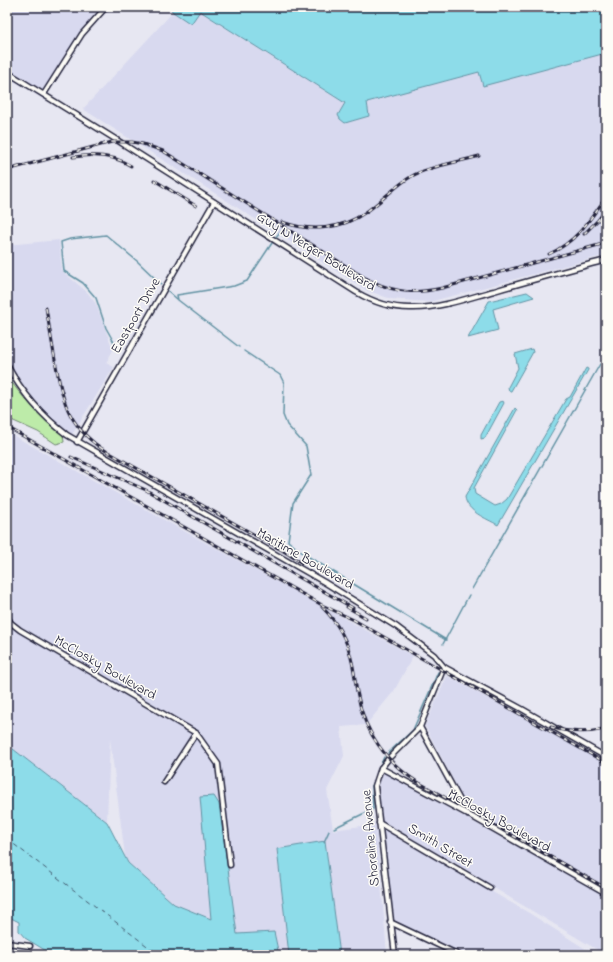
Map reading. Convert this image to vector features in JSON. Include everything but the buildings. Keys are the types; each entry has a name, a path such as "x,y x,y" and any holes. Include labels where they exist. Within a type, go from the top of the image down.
{"street":[{"path":"44,94 82,34 106,7"},
{"name":"Guy N Verger Boulevard","path":"7,72 364,297 395,307 415,308 444,304 606,260"},
{"name":"Eastport Drive","path":"77,442 214,202"},
{"name":"Maritime Boulevard","path":"7,365 20,386 42,414 54,426 77,442 330,586 396,627 434,655 444,667 606,757"},
{"name":"McClosky Boulevard","path":"7,617 11,623 20,630 196,733 218,764 230,865"},
{"name":"Shoreline Avenue","path":"394,955 376,786 382,768 389,758 420,727 444,667"},
{"path":"420,727 468,816"},
{"path":"164,782 196,733"},
{"name":"McClosky Boulevard","path":"382,768 606,893"},
{"name":"Smith Street","path":"379,823 490,888"},
{"path":"390,922 459,955"},
{"path":"7,943 30,946"}],"shaded area":[{"path":"7,7 107,7 93,21 42,98 7,75"},
{"path":"199,11 345,103 338,115 349,122 369,116 366,102 479,72 483,86 606,53 606,255 429,302 391,299 366,290 83,109 173,12 191,23"},
{"path":"59,240 62,271 87,292 96,304 113,350 106,363 114,367 71,436 35,404 7,361 7,245"},
{"path":"7,432 413,656 394,691 366,725 341,727 344,756 327,790 333,830 376,824 387,955 340,955 325,841 277,849 289,955 279,955 274,932 237,935 211,919 174,904 128,863 125,856 110,739 107,822 7,743"},
{"path":"447,676 606,763 606,887 471,814 425,726"},
{"path":"384,772 606,896 606,955 382,821 378,790 379,783"},
{"path":"385,830 529,913 595,955 465,955 394,921 392,918 382,835"}],"green space":[{"path":"7,376 37,412 63,435 64,442 56,444 38,432 7,418"}],"water":[{"path":"169,7 606,7 606,53 483,86 479,72 367,102 369,116 345,123 338,115 345,103 200,11 191,24 173,12"},
{"path":"527,292 534,297 493,309 498,330 468,338 489,301"},
{"path":"532,349 533,352 511,391 509,391 508,387 518,368 515,354"},
{"path":"586,368 588,370 498,525 473,511 466,502 465,497 515,408 517,410 474,488 475,494 495,506 501,504 507,499 566,399 570,397"},
{"path":"503,401 504,403 485,438 481,439 481,435 499,402"},
{"path":"7,743 107,822 128,863 174,904 211,919 200,797 214,796 219,804 237,934 274,932 279,955 53,955 25,938 19,931 19,922 7,916"},
{"path":"325,841 340,955 289,955 277,849"}],"waterway":[{"path":"276,237 280,232"},
{"path":"115,344 106,328 96,298 83,283 64,271 61,242 70,239 106,235 137,261 161,284"},
{"path":"239,347 178,300 177,295 234,286 247,281 272,243"},
{"path":"168,291 177,299"},
{"path":"244,351 280,375 284,383 283,415 287,425 306,446 311,475 293,503 288,541 304,554 446,640"},
{"path":"472,589 600,364"},
{"path":"443,644 469,595"},
{"path":"388,753 413,730 438,672"},
{"path":"380,766 384,757"},
{"path":"334,828 373,809 372,786 378,772"},
{"path":"324,842 329,831"}],"ferry route":[{"path":"7,839 159,955"}],"railway":[{"path":"7,170 112,142 132,142 143,144 163,151 362,276 382,286 401,291 420,291 442,288 606,243"},
{"path":"73,157 103,156 124,162 131,166"},
{"path":"282,222 314,228 325,228 346,223 366,212 412,176 436,167 479,156"},
{"path":"154,180 196,206"},
{"path":"549,254 559,249 575,237 582,230 606,197"},
{"path":"584,234 606,210"},
{"path":"46,308 60,387 68,410 80,430 101,448 302,563"},
{"path":"7,427 322,605 354,620 606,763"},
{"path":"71,457 146,490 353,608"},
{"path":"322,607 337,626 348,647 357,692 365,721 378,744 395,765 416,781 606,888"},
{"path":"347,607 366,618"},
{"path":"551,727 578,732 606,729"}]}
